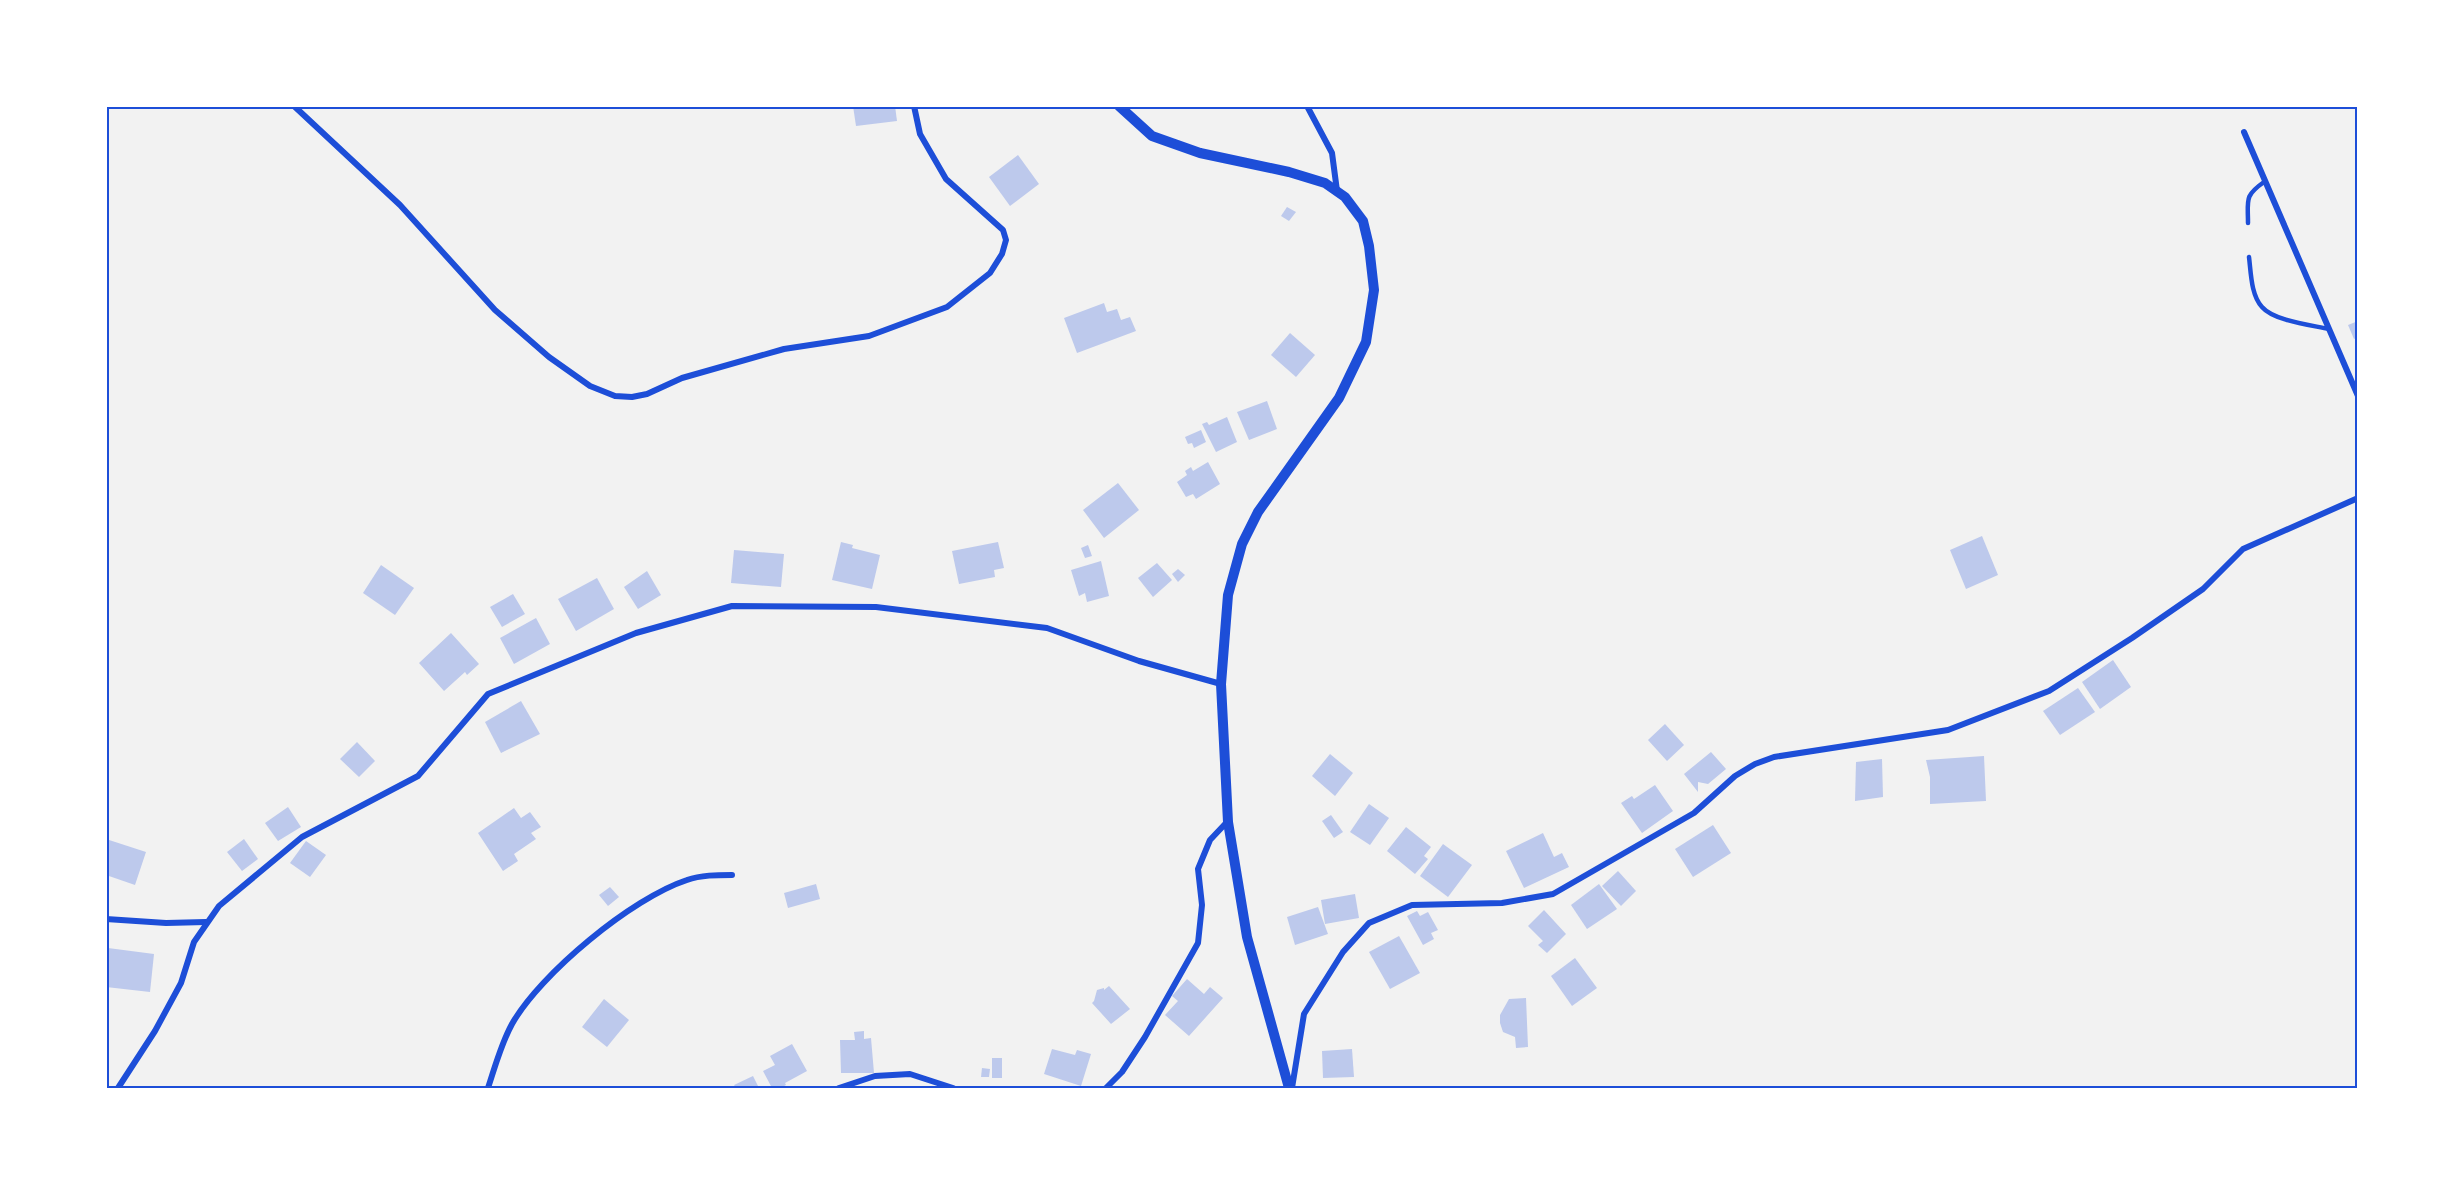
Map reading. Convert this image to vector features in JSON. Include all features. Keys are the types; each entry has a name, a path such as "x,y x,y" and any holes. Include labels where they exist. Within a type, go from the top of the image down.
{"street":[{"path":"294,106 400,205 495,310 549,357 590,386 615,396 632,397 647,394 682,378 784,349 869,336 947,307 990,273 1002,254 1005,240 1003,230 946,179 920,134 914,106"},
{"path":"1119,106 1152,136 1200,153 1289,172 1325,183 1345,197 1363,221 1369,246 1374,290 1366,342 1339,398 1258,512 1242,544 1228,595 1221,684 1228,822 1247,937 1291,1089"},
{"path":"1307,106 1332,153 1337,191"},
{"path":"2244,132 2358,396"},
{"path":"1291,1089 1304,1014 1343,952 1369,923 1412,905 1502,903 1553,894 1694,813 1735,777 1755,764 1774,756 1948,730 2049,691 2203,589 2243,549 2358,498"},
{"path":"118,1089 155,1031 181,983 194,942 219,906 302,837 418,776 488,694 636,633 732,606 876,607 1047,628 1139,661 1221,684"},
{"path":"1106,1089 1122,1072 1145,1037 1198,943 1202,905 1198,869 1210,840 1228,822"},
{"path":"488,1089 499,1053 513,1023 534,996 576,953 615,921 662,891 687,880 732,875"},
{"path":"106,919 166,923 206,922"},
{"path":"839,1089 875,1076 910,1074 954,1089"}],"lane":[{"path":"2248,223 2248,199 2251,191 2264,182"},
{"path":"2249,257 2254,292 2262,307 2272,314 2329,329"}],"building":[{"path":"853,106 895,106 897,121 856,126"},
{"path":"1018,155 1039,184 1010,206 989,177"},
{"path":"1287,207 1296,212 1289,221 1281,216"},
{"path":"1104,303 1107,312 1117,309 1121,320 1130,317 1136,331 1077,353 1064,318"},
{"path":"2358,321 2358,337 2354,339 2348,325"},
{"path":"1290,333 1315,355 1296,377 1271,355"},
{"path":"1267,401 1277,429 1249,440 1237,412"},
{"path":"1227,417 1237,442 1216,452 1202,424 1207,422 1209,425"},
{"path":"1201,430 1206,442 1194,448 1192,443 1188,444 1185,437"},
{"path":"1208,462 1220,484 1196,499 1193,494 1186,497 1177,482 1187,475 1185,471 1191,467 1193,471"},
{"path":"1118,483 1139,510 1104,538 1083,510"},
{"path":"1982,536 1998,575 1966,589 1950,550"},
{"path":"841,542 853,545 852,548 880,555 872,589 832,580"},
{"path":"998,542 1004,568 994,570 995,577 959,584 952,551"},
{"path":"1088,545 1092,556 1085,558 1081,548"},
{"path":"734,550 784,554 781,587 731,583"},
{"path":"1101,561 1109,596 1087,602 1085,593 1079,596 1071,570"},
{"path":"1157,563 1172,580 1153,597 1138,578"},
{"path":"381,565 414,588 395,615 363,593"},
{"path":"1178,569 1185,575 1178,582 1172,574"},
{"path":"647,571 661,595 638,609 624,587"},
{"path":"597,578 614,609 576,631 558,599"},
{"path":"513,594 525,614 502,627 490,607"},
{"path":"536,618 550,644 514,664 500,638"},
{"path":"451,633 479,664 467,675 465,672 444,691 419,663"},
{"path":"2113,660 2131,687 2100,709 2082,682"},
{"path":"2078,688 2095,712 2060,735 2043,711"},
{"path":"521,701 540,734 501,753 485,722"},
{"path":"1665,724 1684,745 1667,761 1648,740"},
{"path":"357,742 375,761 359,777 340,759"},
{"path":"1711,752 1726,769 1708,784 1698,782 1698,792 1684,774"},
{"path":"1330,754 1353,773 1335,796 1312,776"},
{"path":"1984,756 1986,801 1930,804 1930,777 1926,760"},
{"path":"1882,759 1883,797 1855,801 1856,762"},
{"path":"1655,785 1673,811 1642,833 1621,803 1632,796 1634,799"},
{"path":"1369,804 1389,818 1370,845 1350,832"},
{"path":"288,807 301,827 278,841 265,823"},
{"path":"514,808 521,818 530,812 541,827 531,833 536,839 514,854 518,861 503,871 478,833"},
{"path":"1331,815 1343,832 1334,838 1322,821"},
{"path":"1713,825 1731,853 1693,877 1675,849"},
{"path":"1406,827 1431,847 1424,856 1428,859 1415,874 1387,851"},
{"path":"1543,833 1554,857 1562,853 1569,867 1524,888 1506,851"},
{"path":"106,839 146,852 135,885 106,875"},
{"path":"244,839 258,859 242,871 227,852"},
{"path":"306,841 326,855 310,877 290,863"},
{"path":"1443,844 1472,865 1448,897 1420,876"},
{"path":"1618,871 1636,891 1621,906 1602,886"},
{"path":"816,884 820,899 788,908 784,893"},
{"path":"1599,884 1617,909 1587,929 1571,905"},
{"path":"610,887 619,897 608,906 599,895"},
{"path":"1355,894 1359,918 1325,924 1321,900"},
{"path":"1318,907 1328,934 1295,945 1287,917"},
{"path":"1544,910 1566,934 1547,953 1538,945 1543,941 1528,926"},
{"path":"1417,911 1420,916 1428,912 1438,930 1431,933 1434,939 1423,945 1407,916"},
{"path":"1399,936 1420,973 1390,989 1369,952"},
{"path":"108,948 154,954 150,992 106,987"},
{"path":"1575,958 1597,988 1572,1006 1551,976"},
{"path":"1187,979 1204,994 1210,987 1223,998 1189,1036 1165,1015 1178,1001 1172,996"},
{"path":"1109,986 1130,1009 1111,1024 1092,1003 1097,990 1104,988 1104,990"},
{"path":"1526,998 1528,1047 1516,1048 1515,1037 1503,1032 1500,1015 1509,999"},
{"path":"604,999 629,1020 607,1047 582,1027"},
{"path":"864,1031 864,1039 871,1038 874,1073 841,1073 840,1040 855,1040 854,1032"},
{"path":"792,1044 807,1071 780,1088 772,1088 763,1071 775,1065 770,1056"},
{"path":"1052,1049 1075,1055 1077,1050 1091,1054 1081,1086 1044,1074"},
{"path":"1352,1049 1354,1077 1323,1078 1322,1051"},
{"path":"992,1058 1002,1058 1002,1078 992,1078"},
{"path":"982,1068 990,1069 989,1077 981,1077"},
{"path":"753,1076 759,1088 736,1088 734,1085"}]}
